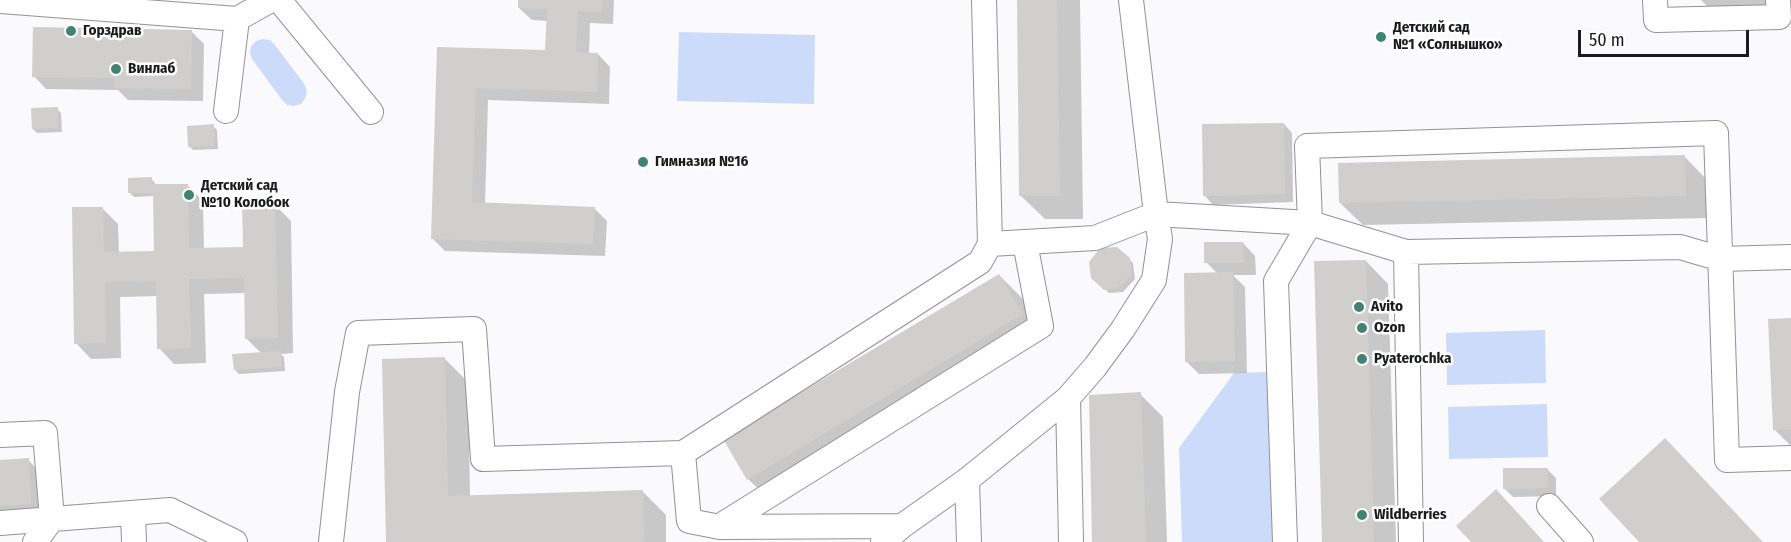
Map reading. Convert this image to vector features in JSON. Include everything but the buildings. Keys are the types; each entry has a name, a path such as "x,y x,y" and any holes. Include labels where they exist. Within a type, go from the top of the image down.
{"street":[{"path":"0,1 237,19 271,0"},
{"path":"279,0 371,112"},
{"path":"331,542 347,392 358,333 474,329 483,459 683,453 980,262 990,244 984,0"},
{"path":"883,542 967,480 1068,398 1124,329 1154,280 1160,239 1131,0"},
{"path":"1655,0 1656,20 1782,11"},
{"path":"226,111 237,19"},
{"path":"1286,542 1276,281 1310,223 1307,146 1716,133 1727,460 1791,458"},
{"path":"990,244 1095,238 1156,214 1310,223 1406,252 1680,247 1721,259 1791,257"},
{"path":"720,527 1041,326 1025,243"},
{"path":"1406,252 1411,542"},
{"path":"1068,398 1071,542"},
{"path":"0,435 45,433 52,519 34,542"},
{"path":"683,453 689,521 720,527 902,526"},
{"path":"967,480 969,542"},
{"path":"1549,506 1581,542"},
{"path":"0,523 170,510 235,542"},
{"path":"133,513 134,542"}],"shaded area":[{"path":"679,32 815,35 814,104 677,101"},
{"path":"263,39 270,40 275,45 305,85 307,92 301,104 287,105 252,59 251,46"},
{"path":"1545,330 1546,383 1447,385 1446,333"},
{"path":"1269,372 1274,542 1182,542 1179,448 1234,373"},
{"path":"1547,404 1548,457 1449,459 1448,407"}],"place":[{"name":"Горздрав","path":"71,31"},
{"name":"Детский сад №1 «Солнышко»","path":"1381,37"},
{"name":"Винлаб","path":"116,69"},
{"name":"Гимназия №16","path":"643,162"},
{"name":"Детский сад №10 Колобок","path":"189,195"},
{"name":"Avito","path":"1359,307"},
{"name":"Ozon","path":"1362,328"},
{"name":"Pyaterochka","path":"1362,359"},
{"name":"Wildberries","path":"1362,515"}]}
